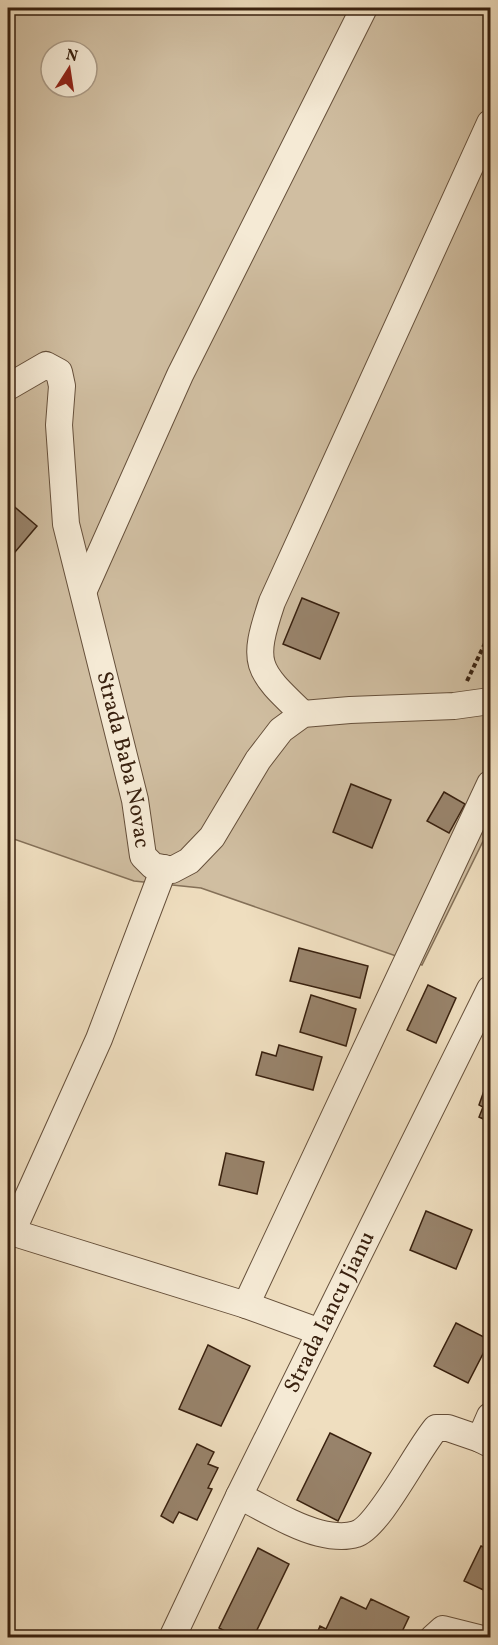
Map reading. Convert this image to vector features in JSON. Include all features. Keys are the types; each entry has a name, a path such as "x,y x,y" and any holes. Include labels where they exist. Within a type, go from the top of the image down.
{"street":[{"path":"84,590 180,375 364,8"},
{"path":"490,123 272,602 260,638 259,658 269,682 303,714 454,706 490,701"},
{"name":"Strada Baba Novac","path":"8,387 46,365 59,372 62,387 59,424 66,524 135,800 143,856 153,866 172,870 189,861 212,837 258,760 281,730 303,714"},
{"path":"246,1305 490,784"},
{"path":"164,868 99,1039 10,1232 246,1305 320,1332"},
{"name":"Strada Iancu Jianu","path":"172,1638 239,1496 490,989"},
{"path":"239,1496 317,1533 339,1537 357,1534 382,1509 407,1467 436,1428 487,1433"},
{"path":"442,1634 479,1638"}],"path":[{"path":"454,706 490,633"}],"shaded area":[{"path":"8,8 490,8 490,827 422,965 201,888 134,881 8,837"}],"building":[{"path":"10,503 37,526 10,558 8,556"},
{"path":"302,598 339,613 320,659 283,644"},
{"path":"351,784 391,800 372,848 333,832"},
{"path":"444,792 465,804 449,833 427,821"},
{"path":"299,948 368,966 360,998 290,981"},
{"path":"428,985 456,998 436,1043 407,1030"},
{"path":"311,995 356,1009 346,1046 300,1032"},
{"path":"279,1045 322,1057 313,1090 256,1075 262,1052 276,1056"},
{"path":"490,1074 490,1122 479,1117 483,1107 479,1105"},
{"path":"226,1153 264,1162 257,1194 219,1185"},
{"path":"426,1211 472,1230 456,1269 410,1250"},
{"path":"456,1323 490,1340 468,1383 434,1366"},
{"path":"208,1345 250,1366 221,1426 179,1409"},
{"path":"330,1433 371,1453 338,1521 297,1500"},
{"path":"197,1444 214,1452 208,1464 218,1468 208,1488 212,1489 197,1520 179,1512 173,1523 161,1516"},
{"path":"481,1546 490,1550 490,1593 464,1581"},
{"path":"258,1548 289,1564 253,1638 238,1638 219,1628"},
{"path":"341,1597 366,1609 371,1599 409,1617 399,1638 315,1638 320,1626 326,1629"}]}
